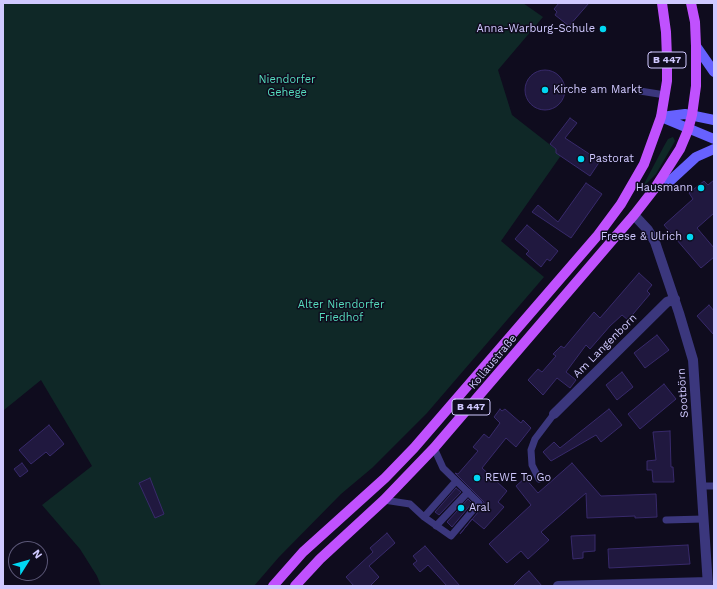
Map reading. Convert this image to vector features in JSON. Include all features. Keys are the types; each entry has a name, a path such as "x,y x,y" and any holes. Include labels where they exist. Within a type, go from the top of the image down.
{"main road":[{"name":"B 447","path":"661,117 665,96 667,45 662,3"},
{"name":"B 447","path":"634,215 655,188 680,149 688,130 692,115 696,86 695,22 691,3"},
{"path":"696,46 714,72"},
{"path":"661,117 674,114 692,115 714,120"},
{"path":"661,117 688,130 714,139"},
{"name":"Kollaustraße","path":"274,586 303,552 385,478 414,448 598,235 621,204 644,164 661,117"},
{"path":"655,188 671,180 696,157 714,149"},
{"name":"Kollaustraße","path":"294,586 320,559 384,500 434,448 634,215"}],"street":[{"name":"Sootbörn","path":"558,586 708,584 693,360 675,299 653,238 634,215"},
{"name":"Am Langenborn","path":"554,414 667,302 675,299"}],"lane":[{"path":"640,91 665,96"},
{"path":"539,479 532,465 531,450 535,439 554,414"},
{"path":"384,500 410,504 424,517 451,536 479,502 443,468 434,448"},
{"path":"424,517 456,481"},
{"path":"701,486 714,486"},
{"path":"436,526 468,492"},
{"path":"666,520 703,519"}],"green space":[{"path":"3,3 523,3 543,17 498,70 512,115 562,154 501,241 544,277 427,413 372,468 341,494 279,557 254,586 101,586 97,576 80,549 42,505 92,466 41,380 4,410 3,409"},
{"path":"673,137 675,141 656,174 645,185 644,184 668,139"}],"building":[{"path":"559,3 589,3 569,26 555,15 557,12 554,9"},
{"name":"Kirche am Markt","path":"541,70 549,70 556,73 562,79 565,90 562,101 556,107 549,110 541,110 534,107 528,101 525,94 525,86 528,79 534,73"},
{"path":"570,118 577,123 565,138 600,161 590,176 556,153 556,149 550,144"},
{"name":"Freese & Ulrich","path":"714,180 714,213 697,228 714,248 714,257 701,268 664,225 693,199 689,193 704,181 708,185"},
{"path":"586,183 602,194 571,238 532,212 538,205 558,222"},
{"path":"527,225 558,251 550,261 547,259 541,267 526,254 529,251 515,239"},
{"path":"639,273 652,285 647,291 650,294 628,320 622,315 590,349 586,345 566,372 576,380 570,388 557,378 543,395 528,380 538,369 542,372 556,356 553,354 561,346 564,348 594,312 600,318"},
{"path":"709,305 714,311 714,335 697,316"},
{"path":"657,335 669,350 645,368 634,353"},
{"path":"622,372 633,387 617,400 606,385"},
{"path":"664,384 676,399 640,429 628,414"},
{"path":"500,409 502,411 505,409 521,423 523,420 531,428 516,447 506,438 482,468 507,491 498,502 504,507 484,529 472,519 483,506 484,502 455,473 458,474 478,451 473,447 484,434 489,438 500,423 494,417"},
{"path":"609,409 622,425 601,442 596,435 551,461 543,452 554,442 560,448"},
{"path":"49,425 64,444 50,456 46,452 31,464 19,450"},
{"path":"670,431 671,467 673,467 674,482 653,482 652,470 647,470 647,461 656,460 653,432"},
{"path":"22,463 28,471 20,477 14,469"},
{"path":"572,463 601,496 656,494 657,517 635,518 635,516 587,518 586,493 541,532 549,540 528,559 521,551 507,563 489,544 531,505 516,486 525,478 538,493"},
{"path":"150,478 164,514 155,518 139,483"},
{"path":"456,488 461,492 439,515 435,512"},
{"path":"468,499 472,503 452,527 447,522"},
{"path":"387,533 395,543 369,566 379,577 370,586 354,586 346,577 373,552 370,548"},
{"path":"595,535 595,551 583,552 583,558 573,559 571,536"},
{"path":"688,545 690,564 609,568 608,549"},
{"path":"425,546 460,586 447,586 428,565 420,572 413,564 417,561 413,556"},
{"path":"529,571 542,586 513,586 523,576"}],"place":[{"name":"Anna-Warburg-Schule","path":"603,29"},
{"name":"Kirche am Markt","path":"545,90"},
{"name":"Pastorat","path":"581,159"},
{"name":"Hausmann","path":"701,188"},
{"name":"Freese & Ulrich","path":"690,237"},
{"name":"REWE To Go","path":"477,478"},
{"name":"Aral","path":"461,508"}],"park label":[{"name":"Niendorfer Gehege","path":"287,86"},
{"name":"Alter Niendorfer Friedhof","path":"341,311"}]}
